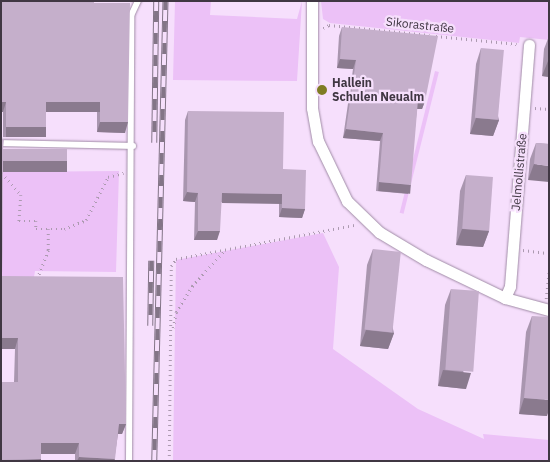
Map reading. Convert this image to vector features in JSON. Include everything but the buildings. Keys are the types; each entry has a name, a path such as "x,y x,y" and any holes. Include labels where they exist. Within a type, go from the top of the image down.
{"street":[{"path":"312,1 318,141 330,174 362,218 409,251 505,298 547,305"},
{"name":"Jelmollistraße","path":"505,298 513,249 529,46"}],"lane":[{"path":"129,461 133,146 131,16 138,1"},
{"path":"1,144 133,146"}],"path":[{"name":"Sikorastraße","path":"312,28 329,24 529,46"},
{"path":"2,165 4,178 21,195 20,221 36,221 36,229 78,226 92,213 108,177 132,173"},
{"path":"169,461 171,266 176,259 355,225 362,218"},
{"path":"37,282 37,271 48,250 48,229"},
{"path":"513,249 549,253"},
{"path":"171,337 176,312 187,294 203,270 225,250"},
{"path":"547,305 549,269"}],"shaded area":[{"path":"175,1 211,1 210,15 297,19 302,1 297,81 173,80"},
{"path":"321,1 549,1 549,40 520,37 519,43 330,23 323,19"},
{"path":"435,71 439,72 404,214 400,213"},
{"path":"119,171 116,272 35,271 34,277 1,280 1,172"},
{"path":"323,233 339,267 333,349 418,409 484,439 483,434 549,440 549,461 173,461 176,260"}],"railway":[{"path":"154,143 156,1"},
{"path":"154,461 165,1"},
{"path":"150,326 151,261"}],"place":[{"name":"Hallein Schulen Neualm","path":"322,90"}]}
